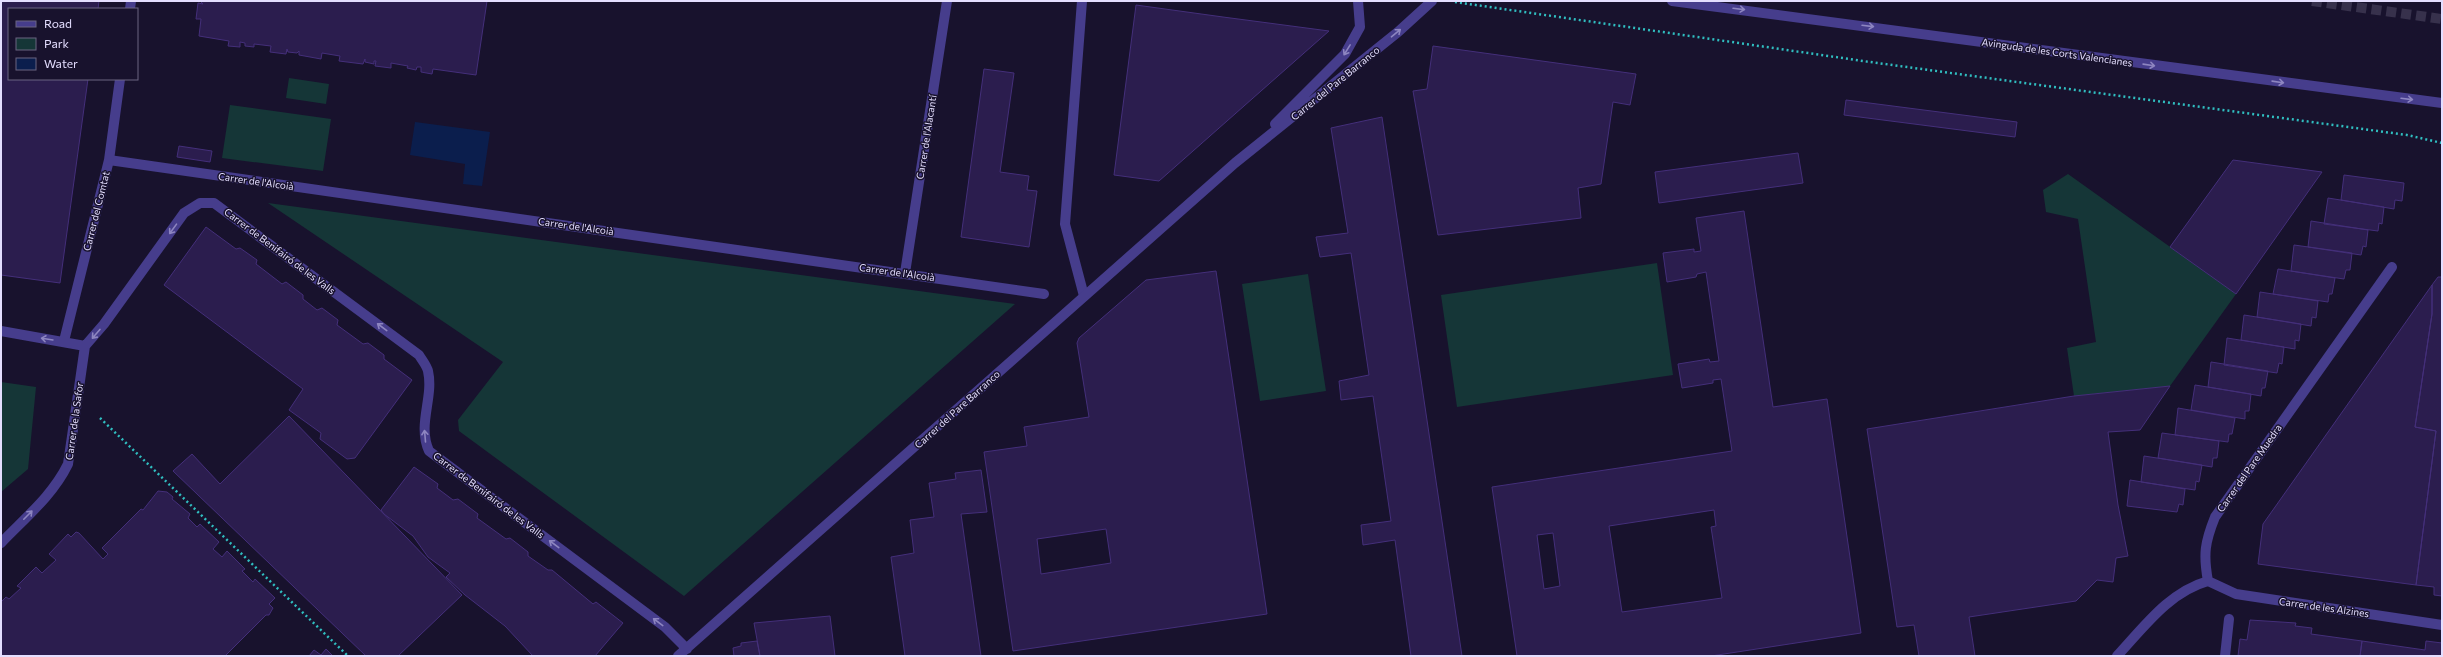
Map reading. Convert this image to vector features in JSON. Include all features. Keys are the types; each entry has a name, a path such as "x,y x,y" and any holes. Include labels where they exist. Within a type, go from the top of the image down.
{"street":[{"name":"Carrer de l'Alacantí","path":"905,273 948,1"},
{"path":"1082,1 1065,224 1084,296"},
{"name":"Carrer del Pare Barranco","path":"1235,163 1345,54 1360,28 1358,1"},
{"name":"Carrer del Pare Barranco","path":"678,656 1235,163 1398,32 1432,1"},
{"name":"Avinguda de les Corts Valencianes","path":"1672,1 2442,103"},
{"name":"Carrer del Comtat","path":"64,341 109,160 120,80"},
{"name":"Carrer de l'Alcoià","path":"109,160 1044,294"},
{"name":"Carrer de Benifairó de les Valls","path":"86,346 104,324 184,213 200,203 214,203 419,355 428,370 424,422 425,441 429,451 665,627 687,648"},
{"name":"Carrer del Pare Muedra","path":"2208,581 2203,558 2207,536 2216,517 2392,268"},
{"path":"1,331 86,346"},
{"name":"Carrer de la Safor","path":"1,543 50,493 61,479 68,464 86,346"},
{"path":"2117,656 2167,603 2191,586 2208,581"},
{"name":"Carrer de les Alzines","path":"2208,581 2236,594 2442,625"},
{"path":"2225,656 2229,619"}],"path":[{"path":"1450,1 1870,62 2407,134 2442,143"},
{"path":"100,418 348,656"}],"green space":[{"path":"289,78 329,84 326,104 286,98"},
{"path":"230,105 331,119 323,171 222,158"},
{"path":"2068,174 2236,294 2170,386 2074,396 2067,348 2096,342 2078,219 2046,212 2043,190"},
{"path":"268,203 1015,304 684,596 459,431 458,420 503,362"},
{"path":"1657,263 1673,375 1457,407 1441,295"},
{"path":"1308,274 1326,391 1260,401 1242,284"},
{"path":"1,382 36,387 28,469 1,492"}],"water":[{"path":"415,122 490,132 482,186 463,184 465,164 410,155"}],"building":[{"path":"1,1 99,1 98,8 8,8 8,80 88,80 60,283 1,275"},
{"path":"200,1 487,1 476,75 433,69 432,74 421,72 421,67 417,67 416,70 407,68 408,66 391,63 391,68 375,66 376,61 374,61 374,64 365,62 365,59 363,64 339,61 340,56 322,53 321,59 299,55 299,51 297,53 288,52 287,49 286,54 270,52 271,46 254,44 254,47 245,46 245,43 240,42 240,47 228,46 229,41 199,36 201,19 196,19 198,3 203,4"},
{"path":"1136,5 1329,31 1159,181 1114,175"},
{"path":"1433,46 1636,74 1630,105 1613,102 1601,184 1578,188 1581,218 1438,235 1413,91 1427,89"},
{"path":"984,69 1014,73 1000,172 1029,176 1027,190 1037,191 1029,247 961,237"},
{"path":"1846,100 2017,122 2015,137 1844,115"},
{"path":"1382,117 1462,656 1411,656 1395,540 1363,545 1361,525 1391,521 1373,396 1341,400 1339,381 1369,375 1351,253 1320,257 1316,237 1348,233 1331,128"},
{"path":"179,146 212,151 210,162 177,157"},
{"path":"1798,153 1803,183 1659,203 1655,172"},
{"path":"2233,160 2322,172 2236,294 2170,247"},
{"path":"2344,175 2404,183 2402,201 2395,200 2394,209 2341,200"},
{"path":"2328,198 2384,207 2382,224 2379,223 2378,231 2324,224"},
{"path":"1744,211 1773,407 1827,399 1861,633 1711,656 1517,656 1492,487 1732,451 1721,379 1713,380 1713,383 1682,388 1678,364 1709,359 1710,362 1719,361 1706,272 1697,274 1696,277 1667,282 1663,253 1694,249 1694,252 1701,251 1696,218","holes":["1714,510 1716,526 1711,527 1722,598 1622,612 1609,526","1553,533 1560,586 1544,589 1537,535"]},
{"path":"2311,221 2368,230 2366,247 2363,246 2361,255 2308,247"},
{"path":"206,227 236,249 240,248 257,260 256,264 282,284 286,282 303,295 303,299 317,310 322,308 338,320 337,325 363,344 368,343 384,355 384,359 412,380 355,458 347,459 320,439 321,433 289,410 303,389 164,285"},
{"path":"2294,245 2352,253 2350,270 2346,270 2344,279 2291,271"},
{"path":"2278,269 2335,278 2332,294 2329,294 2328,302 2273,294"},
{"path":"1216,271 1267,614 1013,651 984,452 1027,446 1024,427 1089,417 1077,343 1079,338 1146,280","holes":["1106,529 1111,563 1041,574 1037,539"]},
{"path":"2438,277 2442,277 2442,596 2434,595 2434,587 2416,585 2436,431 2415,427 2432,314 2432,285"},
{"path":"2432,285 2432,314 2415,427 2436,431 2416,585 2258,564 2263,524"},
{"path":"2260,292 2318,301 2316,318 2312,317 2311,326 2257,317"},
{"path":"2244,315 2301,324 2299,341 2295,340 2295,349 2241,340"},
{"path":"2227,338 2284,347 2282,364 2279,363 2277,373 2224,365"},
{"path":"2211,362 2268,371 2265,388 2262,388 2261,396 2208,387"},
{"path":"2195,385 2251,394 2249,411 2245,411 2245,419 2191,410"},
{"path":"2170,386 2140,430 2108,432 2118,505 2128,556 2116,558 2113,582 2097,580 2076,601 1969,617 1975,656 1919,656 1914,625 1897,627 1867,429 2074,396"},
{"path":"2178,408 2235,418 2232,434 2229,434 2228,442 2175,435"},
{"path":"289,416 462,595 398,656 366,656 173,471 192,454 220,484"},
{"path":"2162,433 2219,441 2217,458 2213,458 2212,467 2158,458"},
{"path":"2144,456 2202,465 2199,482 2196,481 2195,490 2141,482"},
{"path":"414,467 438,484 437,488 453,500 458,499 478,514 477,518 506,539 510,538 528,552 528,556 548,570 552,570 593,604 596,602 623,623 595,656 533,656 505,626 465,595 446,577 450,573 428,557 413,536 384,514 381,510"},
{"path":"981,470 987,512 961,514 981,656 905,656 891,557 914,553 910,520 934,517 929,483 956,479 955,473"},
{"path":"2130,480 2185,489 2183,505 2179,504 2177,512 2127,506"},
{"path":"158,491 167,492 173,497 172,499 190,514 188,518 197,527 200,524 219,542 213,549 222,557 227,551 245,569 242,571 253,582 255,579 275,598 269,604 273,608 269,615 266,615 225,656 1,656 1,602 6,597 9,599 21,588 17,586 36,567 42,573 56,560 49,554 68,534 71,537 76,532 79,533 103,559 108,554 102,548 141,509 143,510"},
{"path":"830,616 835,656 760,656 754,623"},
{"path":"2250,620 2296,623 2295,626 2312,628 2311,634 2362,641 2360,656 2238,656 2240,639 2247,640"},
{"path":"757,641 760,656 734,656 733,648 741,646 741,643"},
{"path":"2362,641 2425,650 2426,641 2442,643 2442,656 2360,656"},
{"path":"326,649 333,656 309,656 314,650 321,655"}],"tunnel":[{"path":"2312,1 2442,19"}]}
